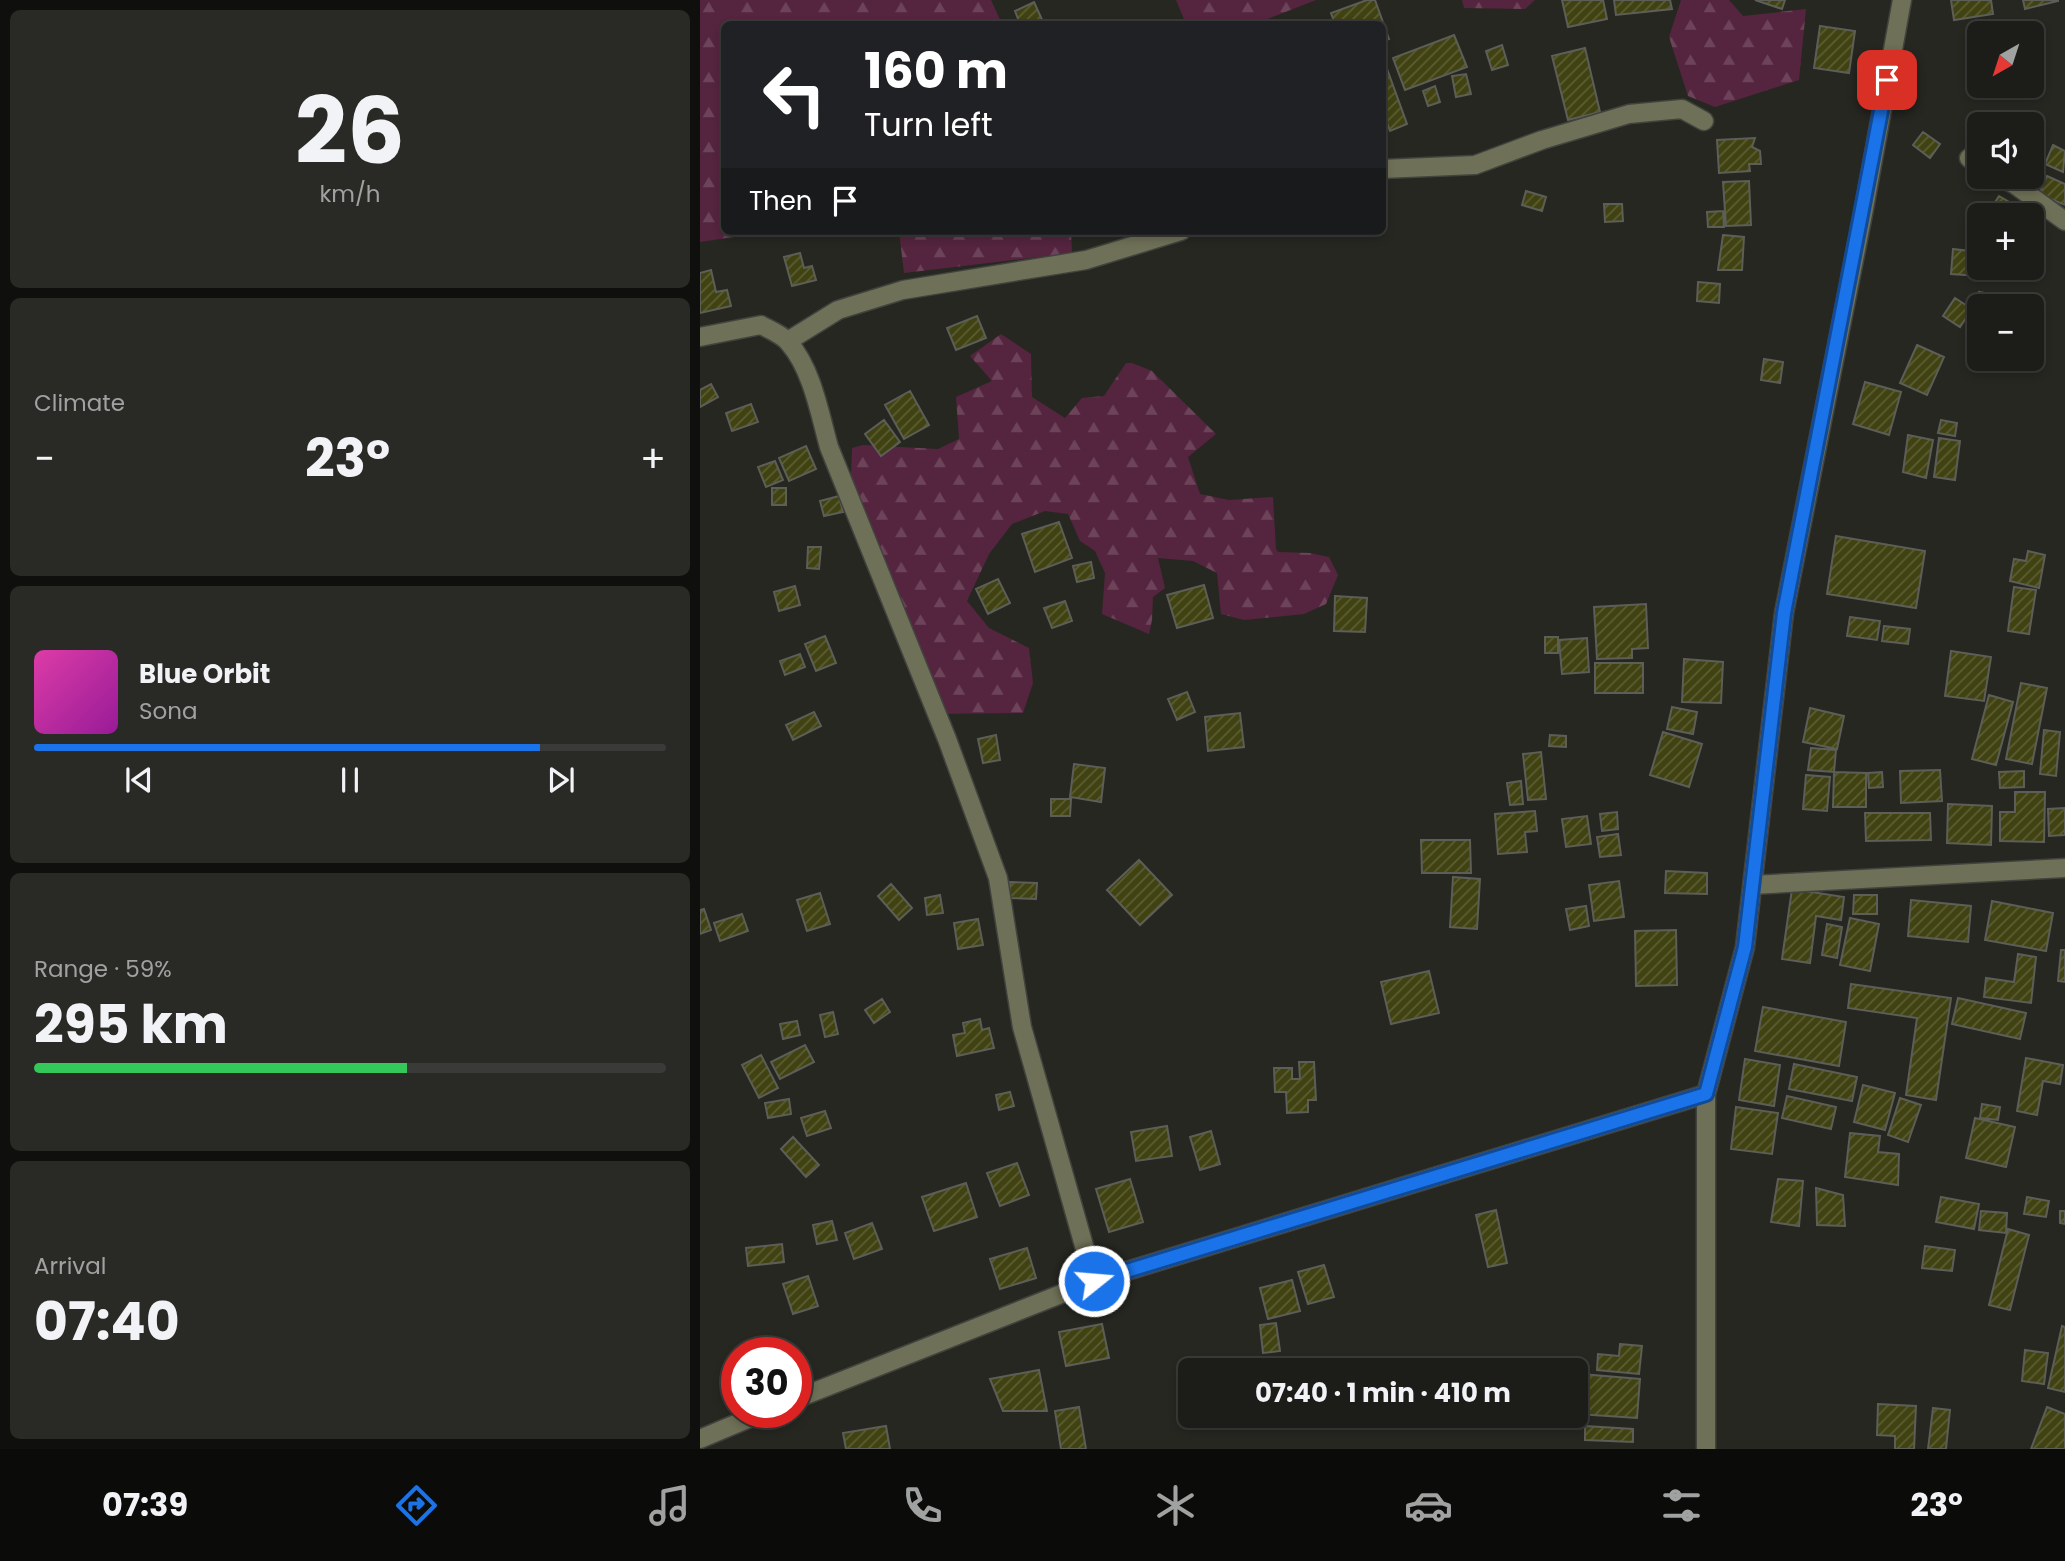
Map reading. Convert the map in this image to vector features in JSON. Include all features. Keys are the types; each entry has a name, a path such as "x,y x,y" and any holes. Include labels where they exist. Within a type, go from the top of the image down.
{"street":[{"path":"1706,1449 1706,1094 1745,947 1784,613 1863,214 1902,0"},
{"path":"1386,169 1475,165 1542,140 1629,114 1682,109 1704,121"},
{"path":"2021,189 2065,221"},
{"path":"788,341 838,310 904,290 1086,260 1168,235"},
{"path":"700,337 761,325 788,341 800,360 813,391 829,447 947,739 998,878 1022,1027 1094,1281"},
{"path":"1752,885 2065,868"},
{"path":"812,1393 1094,1281 1706,1094"},
{"path":"700,1439 726,1428"}],"green space":[{"path":"700,0 991,0 1001,21 721,21 721,235 748,235 700,242"},
{"path":"1176,0 1316,0 1263,21 1185,21"},
{"path":"1462,0 1535,0 1525,9 1464,8"},
{"path":"1681,0 1729,0 1743,16 1806,9 1799,80 1715,107 1688,96 1669,37"},
{"path":"899,235 1071,235 1072,253 904,273"},
{"path":"1001,334 1031,354 1032,397 1065,418 1082,398 1104,396 1126,363 1152,371 1216,434 1188,457 1200,494 1229,500 1273,497 1278,552 1310,553 1329,557 1338,575 1326,604 1304,614 1244,620 1221,614 1217,573 1193,561 1158,558 1165,588 1153,597 1149,634 1102,614 1105,573 1095,551 1080,541 1068,514 1045,511 1012,524 989,554 967,601 989,628 1029,648 1033,683 1023,713 929,714 850,500 852,448 863,445 938,449 959,439 956,397 992,381 970,356"}],"building":[{"path":"1367,0 1375,0 1383,21 1334,21 1331,13"},
{"path":"1562,0 1603,0 1607,19 1568,27"},
{"path":"1614,0 1670,0 1672,9 1616,15"},
{"path":"1755,0 1785,0 1782,9"},
{"path":"1951,0 1991,0 1993,14 1954,20"},
{"path":"2023,0 2058,0 2058,1 2025,9"},
{"path":"1034,2 1043,21 1019,21 1015,11"},
{"path":"1820,26 1855,31 1849,73 1814,68"},
{"path":"1454,35 1467,67 1405,90 1393,58"},
{"path":"1502,45 1508,65 1492,70 1486,51"},
{"path":"1585,48 1600,112 1568,120 1552,56"},
{"path":"1386,66 1407,124 1390,131 1386,120"},
{"path":"1466,74 1471,94 1456,97 1452,76"},
{"path":"1435,86 1440,102 1428,106 1423,91"},
{"path":"1923,132 1940,144 1930,158 1913,145"},
{"path":"1755,138 1752,147 1760,151 1761,164 1749,164 1750,171 1719,173 1717,140"},
{"path":"2053,145 2065,151 2063,172 2045,164"},
{"path":"2047,176 2065,184 2065,205 2039,194 2044,189"},
{"path":"1749,181 1751,225 1726,226 1723,182"},
{"path":"1526,191 1546,197 1542,211 1522,205"},
{"path":"1999,196 2011,203 1995,203"},
{"path":"1604,204 1622,204 1623,221 1605,222"},
{"path":"1723,211 1724,227 1708,227 1707,212"},
{"path":"1723,235 1744,237 1742,270 1718,270"},
{"path":"1953,249 1967,251 1967,275 1951,274"},
{"path":"800,253 804,268 812,266 816,280 792,286 784,257"},
{"path":"711,270 716,292 727,290 731,306 700,313 700,273"},
{"path":"1698,282 1720,284 1719,303 1697,301"},
{"path":"1955,298 1967,306 1967,316 1960,327 1943,316"},
{"path":"977,316 986,338 956,350 947,328"},
{"path":"1917,345 1944,357 1927,395 1900,383"},
{"path":"1764,359 1783,362 1780,383 1761,380"},
{"path":"1865,382 1901,392 1889,435 1853,424"},
{"path":"711,384 718,397 700,407 700,390"},
{"path":"910,391 929,425 904,439 885,405"},
{"path":"751,404 758,422 732,431 726,413"},
{"path":"884,420 900,442 881,456 865,434"},
{"path":"1941,420 1957,423 1955,436 1938,433"},
{"path":"1908,435 1933,440 1926,478 1903,472"},
{"path":"1939,438 1960,441 1955,480 1934,477"},
{"path":"806,446 816,469 789,481 779,458"},
{"path":"775,461 783,480 766,487 758,467"},
{"path":"772,488 786,488 786,505 772,505"},
{"path":"839,496 843,512 824,516 820,501"},
{"path":"1059,522 1072,558 1035,572 1022,534"},
{"path":"1836,536 1925,551 1916,608 1827,594"},
{"path":"808,547 821,547 819,569 807,568"},
{"path":"2028,551 2045,555 2039,588 2010,581 2014,559 2026,561"},
{"path":"1091,562 1094,578 1077,582 1073,566"},
{"path":"998,579 1010,603 988,614 976,589"},
{"path":"1204,585 1213,618 1177,628 1167,595"},
{"path":"795,586 800,605 779,611 774,592"},
{"path":"2014,587 2036,590 2029,634 2008,631"},
{"path":"1335,596 1367,598 1365,632 1334,631"},
{"path":"1065,601 1072,621 1052,628 1044,608"},
{"path":"1646,604 1648,648 1632,649 1632,658 1597,659 1594,607"},
{"path":"1850,617 1880,621 1877,640 1847,636"},
{"path":"1884,626 1910,629 1908,644 1882,641"},
{"path":"825,636 836,663 816,671 805,644"},
{"path":"1545,637 1558,637 1558,653 1545,653"},
{"path":"1587,638 1589,672 1562,674 1559,640"},
{"path":"1951,651 1991,657 1984,701 1945,696"},
{"path":"800,654 805,667 785,675 780,661"},
{"path":"1684,659 1723,662 1721,703 1682,702"},
{"path":"1595,663 1643,663 1643,693 1595,693"},
{"path":"2021,683 2047,688 2032,764 2006,759"},
{"path":"1187,692 1195,712 1177,720 1168,699"},
{"path":"1989,695 2013,702 1996,765 1972,759"},
{"path":"1672,707 1697,712 1693,734 1667,729"},
{"path":"1810,708 1844,716 1837,749 1803,742"},
{"path":"814,712 821,726 793,740 786,725"},
{"path":"1240,713 1244,747 1208,751 1205,717"},
{"path":"2044,730 2060,732 2056,776 2040,774"},
{"path":"1663,732 1702,744 1689,787 1650,775"},
{"path":"996,735 1000,760 983,763 978,739"},
{"path":"1550,735 1566,736 1566,747 1549,746"},
{"path":"1811,748 1836,750 1834,772 1808,770"},
{"path":"1541,752 1546,799 1528,800 1523,754"},
{"path":"1074,764 1105,768 1101,802 1070,797"},
{"path":"1940,770 1942,801 1901,803 1900,771"},
{"path":"2024,771 2024,787 2000,788 1999,772"},
{"path":"1834,772 1866,773 1866,807 1833,807"},
{"path":"1882,772 1883,787 1869,788 1868,773"},
{"path":"1806,775 1830,777 1827,811 1803,809"},
{"path":"1521,781 1523,804 1510,805 1507,783"},
{"path":"2015,792 2045,792 2044,842 2000,841 2000,812 2015,812"},
{"path":"1051,799 1071,799 1070,816 1051,816"},
{"path":"1948,804 1992,806 1991,845 1947,843"},
{"path":"2065,808 2065,835 2049,836 2048,809"},
{"path":"1535,811 1537,831 1525,832 1527,852 1498,854 1495,814"},
{"path":"1617,812 1618,829 1602,831 1600,814"},
{"path":"1865,813 1930,813 1931,840 1866,841"},
{"path":"1587,816 1591,844 1566,847 1562,819"},
{"path":"1618,834 1621,855 1600,857 1597,837"},
{"path":"1421,840 1470,840 1471,873 1422,873"},
{"path":"1139,860 1172,895 1140,925 1107,890"},
{"path":"1666,871 1707,873 1707,894 1665,893"},
{"path":"1453,877 1480,879 1477,929 1450,927"},
{"path":"1619,881 1624,917 1594,921 1589,885"},
{"path":"1010,882 1037,883 1036,899 1009,898"},
{"path":"891,884 912,908 899,920 878,896"},
{"path":"1792,889 1844,897 1841,920 1816,916 1810,963 1782,959"},
{"path":"820,893 830,924 807,931 797,900"},
{"path":"940,895 943,913 927,915 925,898"},
{"path":"1854,895 1877,895 1877,914 1853,914"},
{"path":"1911,900 1971,906 1968,942 1908,936"},
{"path":"1992,901 2053,913 2046,951 1985,940"},
{"path":"1586,906 1589,926 1570,930 1566,909"},
{"path":"704,909 711,930 700,934 700,910"},
{"path":"742,914 748,931 720,941 714,923"},
{"path":"1850,918 1879,924 1870,971 1840,965"},
{"path":"978,919 983,945 958,949 954,923"},
{"path":"1827,924 1842,927 1837,958 1822,955"},
{"path":"1676,930 1677,985 1636,986 1635,931"},
{"path":"2061,950 2065,950 2065,982 2058,981"},
{"path":"2018,954 2036,957 2031,1003 1984,997 1986,978 2014,982"},
{"path":"1429,971 1439,1013 1391,1024 1381,982"},
{"path":"1851,984 1951,998 1936,1100 1906,1095 1917,1018 1848,1008"},
{"path":"1958,998 2026,1013 2020,1039 1952,1024"},
{"path":"882,999 890,1012 874,1023 865,1010"},
{"path":"1763,1007 1846,1022 1839,1066 1755,1051"},
{"path":"833,1012 838,1034 825,1037 820,1015"},
{"path":"980,1019 982,1030 989,1028 994,1048 957,1056 953,1035 965,1033 963,1023"},
{"path":"797,1021 800,1035 783,1039 780,1024"},
{"path":"805,1045 814,1062 780,1079 771,1062"},
{"path":"761,1055 778,1088 759,1098 742,1065"},
{"path":"2026,1058 2063,1065 2060,1084 2043,1081 2037,1115 2017,1111"},
{"path":"1745,1059 1780,1065 1774,1106 1739,1100"},
{"path":"1299,1062 1314,1062 1316,1100 1308,1100 1308,1112 1287,1113 1286,1092 1275,1092 1274,1068 1292,1068 1292,1079 1300,1079"},
{"path":"1794,1064 1857,1077 1852,1101 1789,1089"},
{"path":"1863,1085 1895,1093 1885,1130 1854,1122"},
{"path":"1010,1092 1014,1106 999,1110 996,1095"},
{"path":"1787,1096 1836,1107 1831,1129 1782,1118"},
{"path":"1900,1098 1921,1105 1908,1142 1888,1135"},
{"path":"789,1099 791,1114 768,1118 765,1103"},
{"path":"1982,1104 2000,1107 1998,1120 1980,1118"},
{"path":"1736,1107 1778,1113 1772,1154 1731,1149"},
{"path":"825,1111 831,1128 807,1136 801,1118"},
{"path":"1975,1118 2015,1127 2006,1167 1966,1158"},
{"path":"1167,1126 1172,1156 1136,1161 1131,1132"},
{"path":"1211,1131 1220,1164 1200,1170 1190,1137"},
{"path":"1850,1133 1880,1136 1878,1152 1899,1154 1898,1185 1845,1177"},
{"path":"793,1137 819,1165 806,1177 781,1149"},
{"path":"1017,1163 1029,1195 1000,1206 987,1173"},
{"path":"1130,1179 1143,1222 1109,1232 1096,1189"},
{"path":"1778,1179 1803,1181 1799,1226 1771,1222"},
{"path":"966,1183 977,1217 934,1231 922,1197"},
{"path":"1816,1188 1843,1195 1845,1226 1817,1225"},
{"path":"1941,1197 1979,1204 1974,1229 1936,1222"},
{"path":"2027,1197 2049,1201 2046,1217 2024,1214"},
{"path":"1496,1210 1507,1263 1488,1267 1476,1215"},
{"path":"1981,1211 2007,1213 2006,1233 1979,1230"},
{"path":"2060,1211 2065,1211 2065,1224 2060,1223"},
{"path":"832,1221 837,1240 817,1244 813,1225"},
{"path":"872,1223 882,1249 854,1259 845,1233"},
{"path":"2008,1229 2029,1235 2010,1310 1989,1305"},
{"path":"782,1244 784,1262 748,1266 746,1248"},
{"path":"1925,1246 1955,1250 1952,1271 1922,1268"},
{"path":"1027,1248 1036,1278 1000,1289 990,1259"},
{"path":"1324,1265 1334,1297 1308,1304 1298,1272"},
{"path":"808,1276 818,1306 793,1314 783,1284"},
{"path":"1292,1280 1300,1311 1268,1319 1260,1288"},
{"path":"1276,1323 1280,1351 1263,1353 1260,1325"},
{"path":"1102,1324 1109,1358 1066,1366 1059,1332"},
{"path":"2062,1326 2065,1327 2065,1392 2048,1388"},
{"path":"1620,1344 1642,1346 1639,1374 1597,1370 1598,1354 1619,1356"},
{"path":"2025,1350 2048,1353 2044,1384 2022,1381"},
{"path":"1039,1370 1047,1411 1003,1411 990,1379"},
{"path":"1588,1375 1640,1379 1637,1418 1588,1415"},
{"path":"1878,1404 1916,1406 1914,1449 1895,1449 1895,1436 1877,1435"},
{"path":"1079,1407 1086,1449 1061,1449 1055,1411"},
{"path":"2047,1407 2065,1414 2065,1449 2031,1449"},
{"path":"1933,1408 1950,1410 1946,1449 1928,1449"},
{"path":"886,1426 890,1449 846,1449 843,1433"},
{"path":"1588,1426 1633,1429 1633,1442 1585,1440 1585,1428"}],"route":[{"path":"1094,1281 1706,1094 1745,947 1784,613 1887,80"}]}
